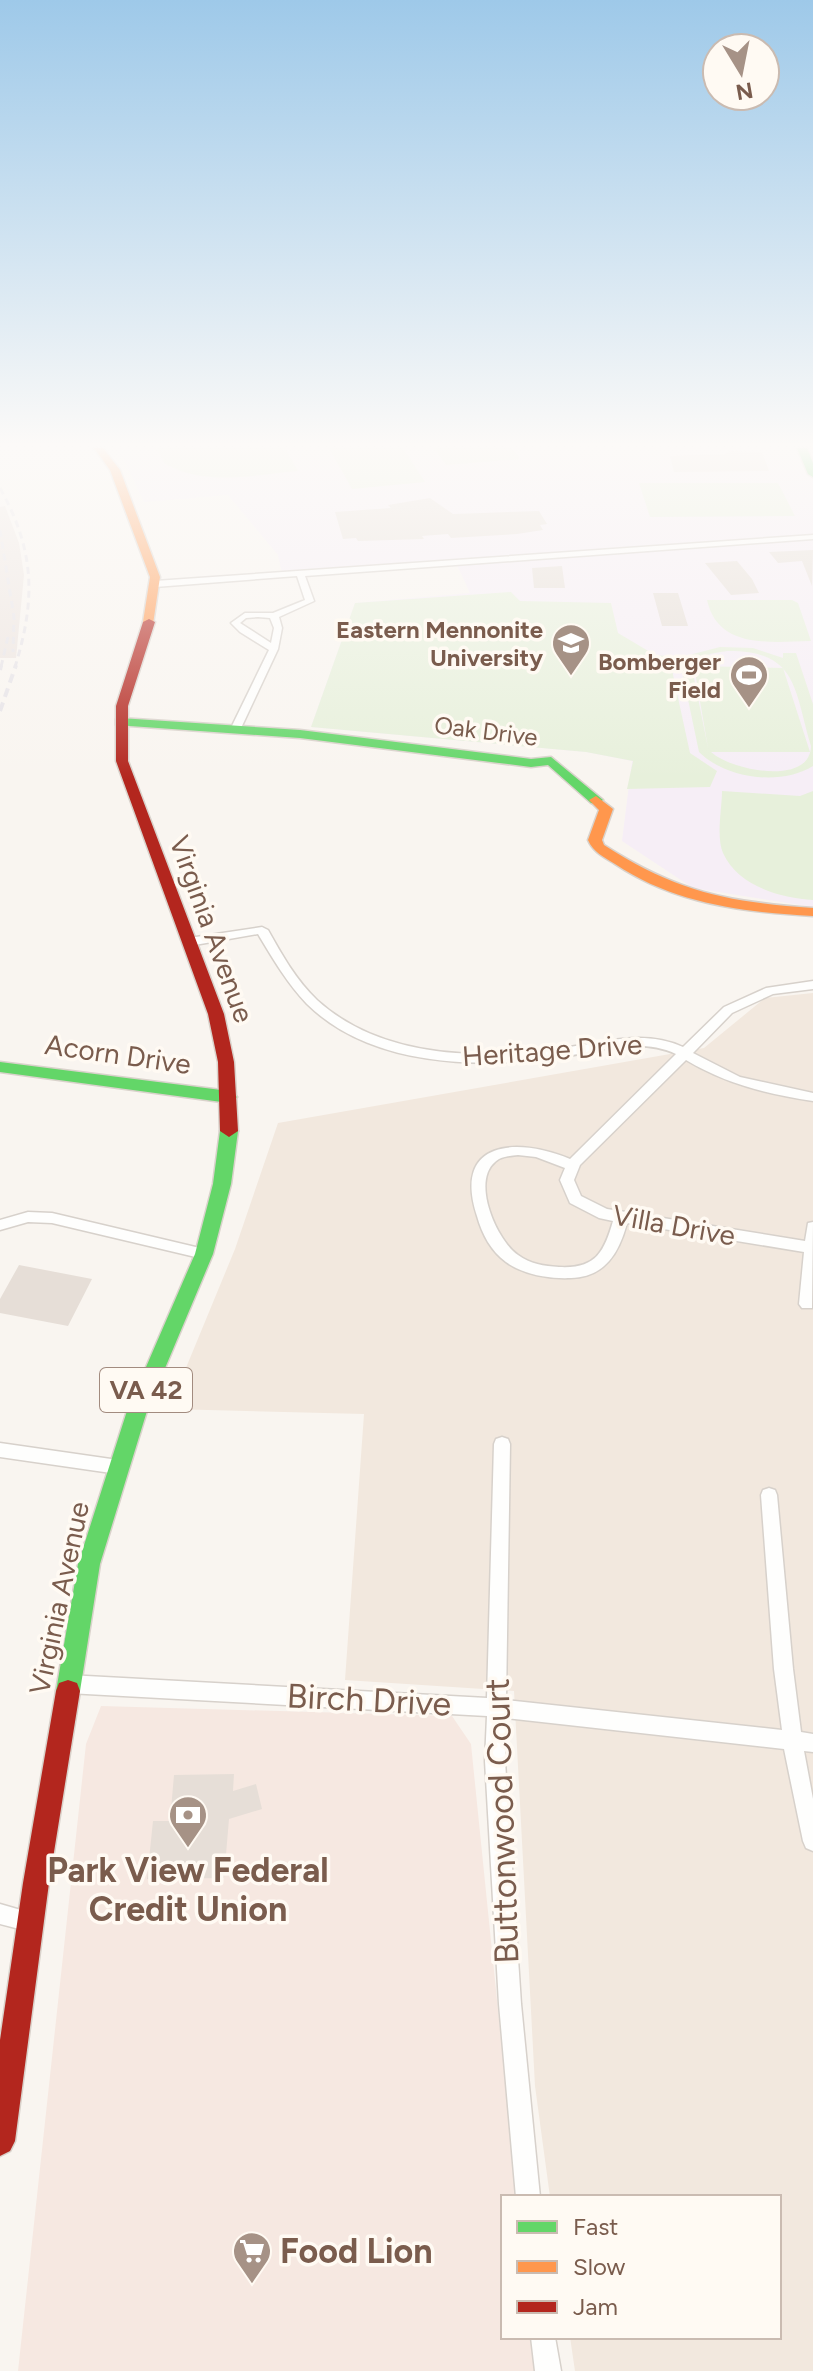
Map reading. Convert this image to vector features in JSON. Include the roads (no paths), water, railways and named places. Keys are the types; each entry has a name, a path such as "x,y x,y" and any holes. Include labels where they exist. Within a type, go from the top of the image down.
{"main road":[{"name":"Virginia Avenue","path":"0,2141 31,1922 89,1564 137,1411 204,1254 225,1168 229,1097 216,1014 125,776 119,747 126,689 151,616 155,584 146,559"},
{"name":"Oak Drive","path":"120,722 236,728 531,763 551,761 606,809 595,840 598,847 662,888 688,899 726,907 813,912"},
{"name":"Acorn Drive","path":"0,1067 229,1097"}],"street":[{"path":"155,584 521,559"},
{"path":"274,649 235,623 246,615 274,616 310,601 301,575"},
{"path":"236,728 274,649 278,628 274,616"},
{"name":"Heritage Drive","path":"189,942 262,930 290,978 315,1008 356,1033 415,1052 443,1056 516,1057 648,1042 683,1053 750,1085 813,1097"},
{"path":"621,1218 610,1255 589,1270 570,1273 538,1269 514,1261 498,1248 488,1233 477,1187 478,1176 485,1164 504,1153 527,1150 572,1165 709,1025 739,1003 778,989 813,985"},
{"name":"Villa Drive","path":"572,1165 567,1180 575,1199 595,1211 621,1218 812,1248"},
{"path":"0,1225 38,1216 204,1254"},
{"path":"807,1304 813,1227"},
{"name":"Buttonwood Court","path":"502,1444 494,1707 502,1894 528,2195"},
{"path":"0,1450 118,1467"},
{"path":"769,1495 793,1741 813,1841"},
{"name":"Birch Drive","path":"68,1684 494,1707 813,1743"},
{"path":"0,1914 31,1922"},
{"path":"543,2339 548,2371"}],"railway":[{"path":"5,559 14,617 13,652"},
{"path":"15,667 29,597 26,559"},
{"path":"1,667 8,637"},
{"path":"0,670 1,665"},
{"path":"0,711 16,665"}],"place":[{"name":"Eastern Mennonite University","path":"571,677"},
{"name":"Bomberger Field","path":"749,709"},
{"name":"Park View Federal Credit Union","path":"188,1849"},
{"name":"Food Lion","path":"252,2285"}]}
